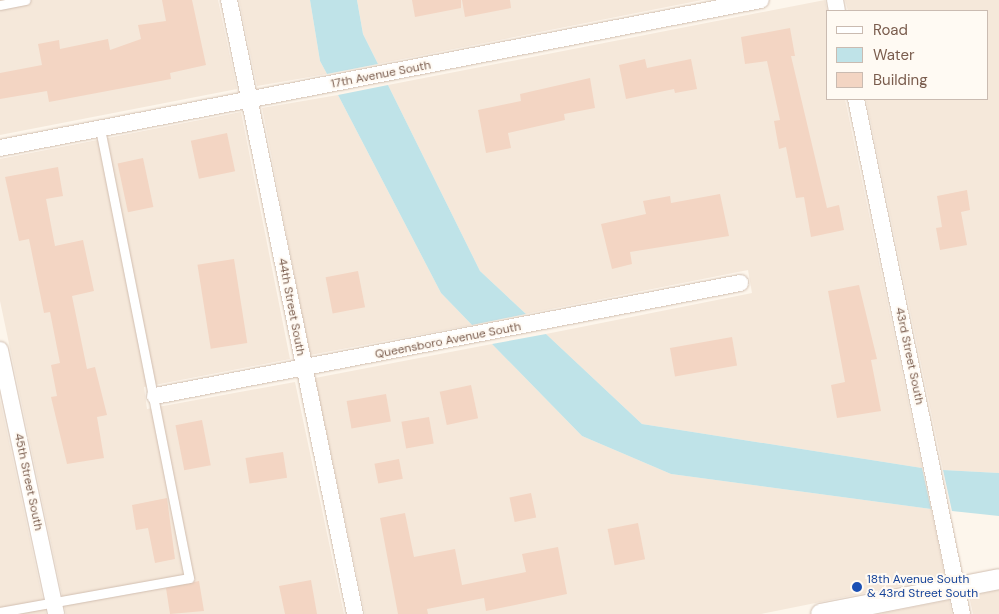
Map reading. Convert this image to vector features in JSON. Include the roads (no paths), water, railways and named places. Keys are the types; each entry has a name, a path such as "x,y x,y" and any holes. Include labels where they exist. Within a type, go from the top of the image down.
{"street":[{"name":"44th Street South","path":"229,0 303,369 355,614"},
{"name":"17th Avenue South","path":"0,148 761,0"},
{"name":"43rd Street South","path":"856,100 962,614"},
{"name":"Queensboro Avenue South","path":"155,396 303,369 740,283"},
{"name":"45th Street South","path":"0,350 55,608"},
{"path":"821,614 999,579"}],"lane":[{"path":"0,5 26,0"},
{"path":"0,612 55,608 189,578 155,396 100,128"}],"water":[{"path":"310,0 357,0 363,34 378,64 327,74 320,61"},
{"path":"388,85 480,271 526,314 472,325 441,293 338,95"},
{"path":"546,334 642,424 922,468 931,509 671,474 582,436 492,344"},
{"path":"943,470 999,473 999,516 952,511"}],"place":[{"name":"18th Avenue South & 43rd Street South","path":"857,587"}]}
